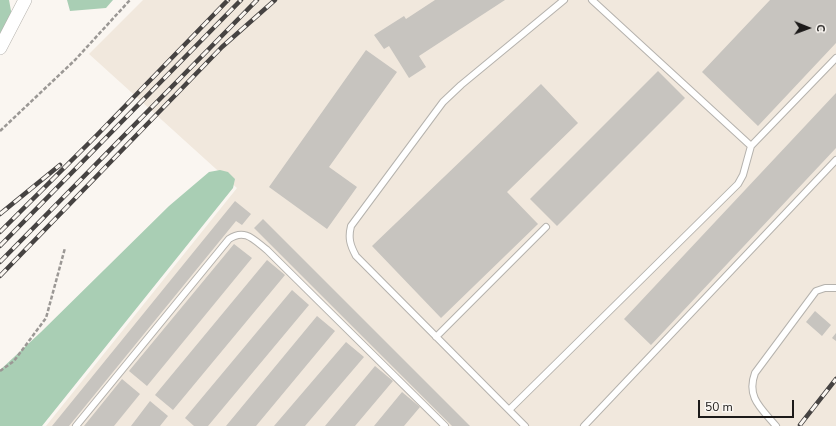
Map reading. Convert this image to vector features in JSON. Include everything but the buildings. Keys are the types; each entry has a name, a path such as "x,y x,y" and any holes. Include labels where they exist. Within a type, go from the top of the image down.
{"street":[{"path":"0,48 24,0"}],"lane":[{"path":"525,426 356,256 350,245 349,234 351,226 443,102 461,85 564,0"},
{"path":"592,0 751,146"},
{"path":"509,410 738,184 743,175 751,146 836,58"},
{"path":"584,426 836,160"},
{"path":"436,338 546,227"},
{"path":"76,426 229,238 235,234 243,233 251,237 267,250 445,426"},
{"path":"776,426 756,402 752,392 751,384 755,373 816,291 825,288 836,288"}],"path":[{"path":"0,132 75,60 130,0"},
{"path":"0,371 14,361 46,318 65,248"}],"shaded area":[{"path":"143,0 836,0 836,426 46,426 237,188 89,54"}],"green space":[{"path":"0,0 9,0 14,27 0,53"},
{"path":"67,0 113,0 106,8 70,11"},
{"path":"220,170 228,172 235,179 233,188 42,426 0,426 0,370 41,332 169,206 209,172"}],"railway":[{"path":"0,232 228,0"},
{"path":"0,246 241,0"},
{"path":"0,262 257,0"},
{"path":"0,276 222,47 275,0"},
{"path":"0,214 60,165"},
{"path":"800,425 836,379"}]}
